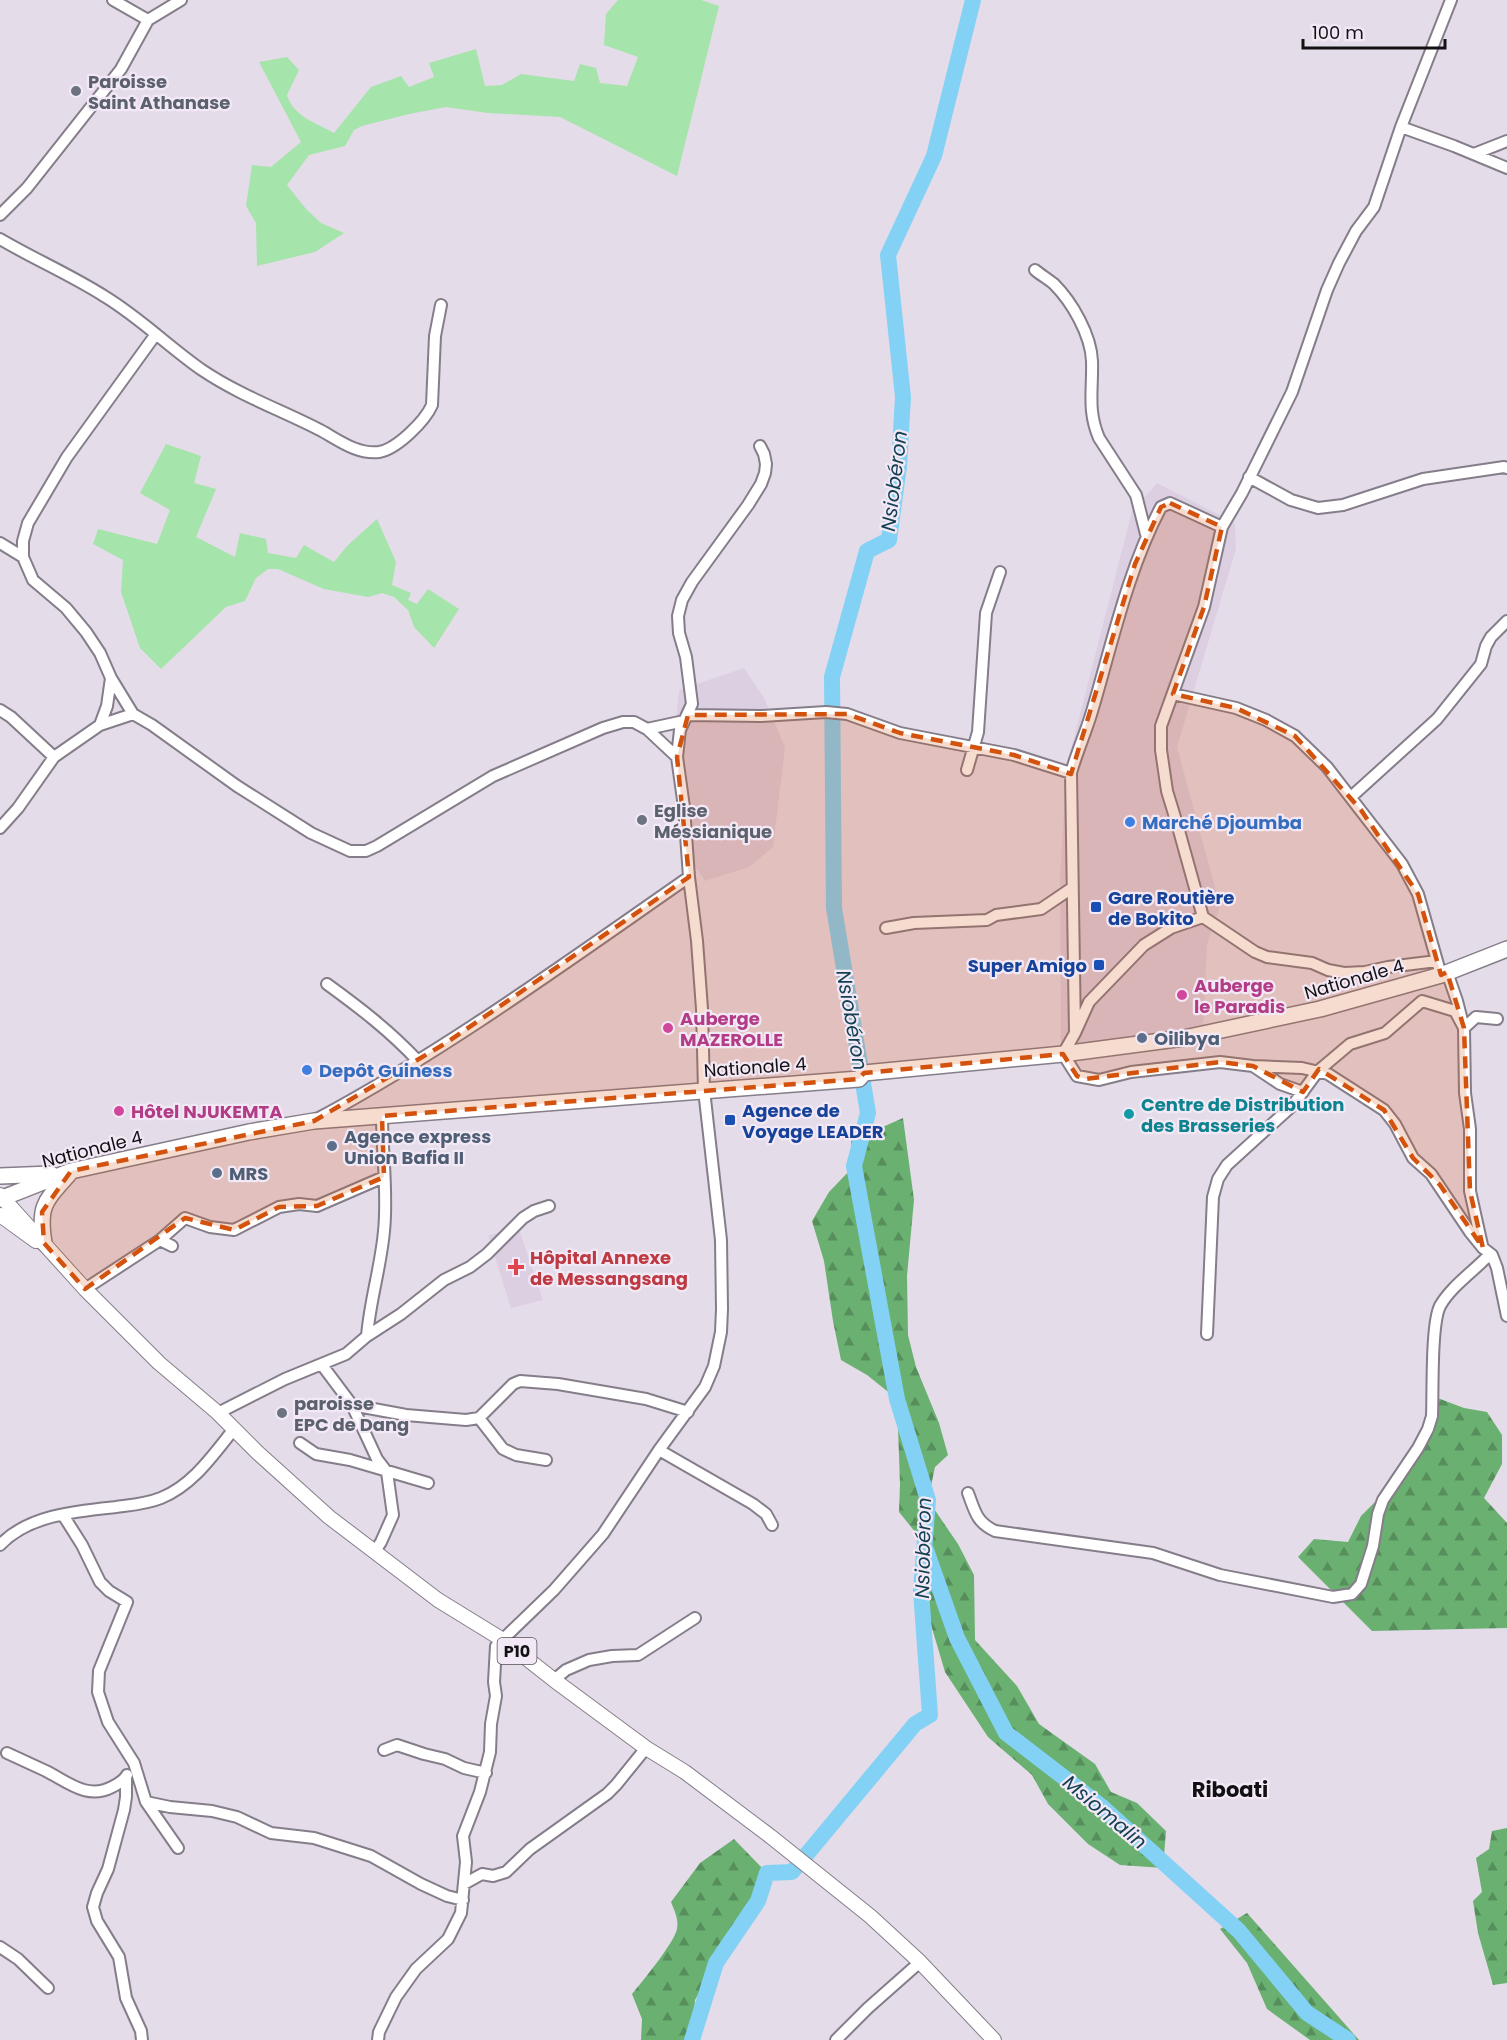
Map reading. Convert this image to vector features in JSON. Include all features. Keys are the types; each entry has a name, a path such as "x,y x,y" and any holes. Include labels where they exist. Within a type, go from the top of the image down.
{"highway":[{"name":"Nationale 4","path":"1,1197 67,1173 249,1132 314,1121 861,1076 1184,1038 1320,1010 1507,949"},
{"path":"0,1176 67,1173"},
{"path":"47,1246 41,1223 42,1212 67,1173"}],"main road":[{"name":"P10","path":"1,1197 85,1288 159,1363 218,1413 329,1517 438,1600 503,1640 646,1748 685,1772 770,1836 870,1916 920,1962 994,2040"},
{"name":"P10","path":"0,1215 47,1246"}],"street":[{"path":"113,0 148,20"},
{"path":"0,214 27,188 121,69 148,20 181,0"},
{"path":"1442,969 1388,967 1365,972 1336,971 1312,963 1267,957 1255,952 1203,917 1167,791 1161,750 1161,726 1203,607 1222,527 1233,511 1292,392 1327,290 1339,263 1356,231 1374,207 1401,127 1451,0"},
{"path":"1401,127 1507,168"},
{"path":"1474,154 1507,141"},
{"path":"0,239 105,296 203,370 237,390 360,450 378,452 389,448 402,439 429,411 432,405 435,336 441,305"},
{"path":"1035,270 1053,284 1064,297 1089,343 1092,364 1090,410 1095,428 1099,438 1136,495 1146,534"},
{"path":"156,334 68,457 28,523 22,541 23,557 33,580 66,608 86,632 133,714 302,828 350,851 366,851 377,846 485,780 603,728 622,722 634,722 647,729 677,757"},
{"path":"378,2040 388,2011 409,1977 448,1939 459,1919 466,1862 463,1836 486,1773 496,1696 494,1682 496,1646 577,1567 603,1534 659,1450 705,1388 714,1366 721,1332 721,1240 704,1090 701,998 684,807 677,757 680,730 692,704 691,686 678,624 682,600 692,582 761,484 766,464 760,446"},
{"path":"1249,477 1291,500 1318,508 1342,505 1423,479 1507,468"},
{"path":"1075,1033 1071,773 1146,534 1161,507 1170,503 1222,527"},
{"path":"0,543 23,557"},
{"path":"967,770 978,732 986,613 1000,572"},
{"path":"1351,797 1437,719 1474,675 1481,664 1491,637 1507,621"},
{"path":"100,725 107,706 111,678"},
{"path":"1173,694 1236,708 1266,720 1295,736 1327,767 1402,864 1418,894 1442,969 1457,1001 1464,1028 1465,1093 1470,1129 1470,1191 1483,1248"},
{"path":"0,710 11,717 54,757"},
{"path":"647,729 686,718 826,712 847,714 900,733 1014,755 1071,773"},
{"path":"0,828 18,808 54,757 100,725 133,714"},
{"path":"314,1121 418,1061 689,877"},
{"path":"886,928 914,923 987,920 996,915 1041,909 1072,888"},
{"path":"1203,917 1171,928 1144,945 1089,1002 1063,1054 1077,1076 1098,1080 1131,1072 1220,1062 1318,1071 1346,1084 1384,1110 1395,1124 1413,1158 1440,1185 1470,1233 1502,1267 1507,1316"},
{"path":"327,984 398,1039 418,1061"},
{"path":"1207,1334 1213,1197 1218,1179 1227,1165 1293,1105 1318,1071 1350,1044 1385,1033 1422,1002 1455,1011 1464,1028"},
{"path":"1464,1028 1476,1017 1497,1020"},
{"path":"1253,1066 1280,1084 1303,1092"},
{"path":"367,1336 384,1232 382,1116"},
{"path":"85,1288 160,1240 185,1218 210,1227 234,1230 279,1207 299,1204 317,1206 384,1177"},
{"path":"218,1413 278,1382 346,1354 444,1280 470,1267 487,1254 523,1218 549,1206"},
{"path":"160,1240 172,1246"},
{"path":"968,1492 979,1520 984,1526 995,1531 1153,1553 1220,1575 1333,1597 1352,1594 1361,1584 1374,1546 1378,1515 1383,1500 1428,1430 1432,1416 1436,1323 1440,1306 1485,1259 1492,1256"},
{"path":"322,1365 352,1405 377,1459 387,1472 393,1515 375,1551"},
{"path":"352,1405 406,1415 466,1420 479,1418 513,1384 520,1381 558,1384 646,1399 688,1412"},
{"path":"479,1418 503,1449 516,1455 546,1460"},
{"path":"0,1545 21,1528 63,1515 142,1504 162,1498 187,1483 234,1429"},
{"path":"300,1443 316,1454 350,1460 428,1483"},
{"path":"659,1450 753,1504 766,1515 772,1525"},
{"path":"63,1515 82,1545 100,1582 109,1591 127,1602 127,1607 99,1671 98,1692 108,1722 134,1763 146,1802 178,1848"},
{"path":"554,1680 566,1670 589,1660 638,1655 694,1618"},
{"path":"384,1749 397,1745 486,1773"},
{"path":"466,1862 482,1874 493,1876 506,1872 530,1849 607,1794 646,1748"},
{"path":"7,1753 48,1772 73,1788 87,1792 110,1788 126,1779"},
{"path":"134,1763 126,1779 124,1810 108,1869 93,1907 97,1921 119,1957 126,1998 141,2031 142,2040"},
{"path":"146,1802 223,1813 271,1833 314,1838 371,1856 421,1884 447,1896 463,1900"},
{"path":"464,1884 482,1874"},
{"path":"0,1947 18,1959 48,1988"},
{"path":"837,2040 868,2008 920,1962"}],"highlighted area":[{"path":"1170,503 1222,527 1204,607 1173,694 1236,708 1295,736 1361,810 1418,894 1441,975 1447,972 1464,1028 1470,1191 1483,1248 1440,1185 1413,1158 1384,1110 1319,1069 1303,1092 1253,1066 1220,1062 1086,1079 1077,1076 1063,1054 864,1073 859,1079 382,1116 384,1177 317,1206 279,1207 234,1230 185,1218 85,1289 44,1243 42,1212 71,1171 314,1121 446,1043 689,877 677,757 688,715 847,714 900,733 1014,755 1071,774 1135,564 1161,507"}],"shaded area":[{"name":"Marché Djoumba","path":"1157,483 1235,523 1236,549 1177,747 1220,906 1207,944 1203,1032 1061,1051 1060,878 1067,765 1132,511"},
{"path":"744,668 764,698 785,747 773,847 749,867 705,881 693,863 675,733 679,690"},
{"name":"Hôpital Annexe de Messangsang","path":"519,1229 543,1300 511,1308 488,1235"}],"green space":[{"path":"618,0 701,0 719,6 677,176 560,117 488,113 446,107 409,114 362,126 354,130 345,146 309,155 287,185 306,209 321,223 344,233 315,252 257,266 256,223 246,206 252,165 271,167 301,142 259,62 287,57 299,70 287,95 290,102 300,114 334,133 371,87 401,76 409,87 434,77 429,63 476,49 485,86 502,85 521,74 574,81 580,64 596,68 600,83 627,86 638,57 604,45 606,14"},
{"path":"166,444 201,456 194,483 216,489 196,537 235,557 240,533 266,539 268,553 296,558 304,545 334,562 347,546 377,519 396,562 392,585 411,593 408,600 417,604 428,589 459,609 434,648 414,627 408,610 394,597 382,593 368,597 324,589 278,569 268,569 256,578 245,601 226,607 161,669 140,648 121,592 123,560 93,544 98,529 157,544 170,510 140,493"},
{"path":"903,1118 914,1200 907,1276 908,1335 916,1367 939,1423 948,1455 935,1467 928,1500 958,1544 974,1575 975,1640 1017,1686 1039,1724 1095,1764 1111,1792 1137,1803 1166,1831 1163,1868 1120,1865 1088,1844 1048,1804 1032,1775 988,1737 945,1672 921,1591 924,1543 899,1512 897,1399 867,1375 841,1360 824,1261 812,1221 829,1192 854,1166 851,1141"},
{"path":"1427,1394 1464,1408 1487,1412 1502,1435 1502,1464 1484,1498 1507,1523 1507,1628 1372,1631 1298,1557 1314,1539 1348,1542 1361,1516 1402,1475 1425,1421"},
{"path":"1507,1828 1507,1983 1493,1985 1478,1933 1473,1901 1482,1892 1476,1858 1489,1849 1492,1831"},
{"path":"734,1839 767,1873 758,1901 716,1963 695,2000 692,2040 641,2040 642,2019 632,1994 675,1935 677,1922 671,1902 700,1863"},
{"path":"1247,1913 1359,2040 1310,2040 1267,2009 1247,1963 1220,1929"}],"waterway":[{"name":"Nsiobéron","path":"692,2040 716,1963 758,1901 767,1873 792,1872 915,1724 930,1715 921,1591 928,1500 897,1399 854,1166 868,1113 834,908 832,677 867,551 889,540 899,466 903,397 888,255 934,156 973,0"},
{"name":"Msiomalin","path":"926,1550 957,1638 1006,1733 1101,1806 1239,1931 1307,2013 1348,2040"}],"place":[{"name":"Paroisse Saint Athanase","path":"76,91"},
{"name":"Eglise Méssianique","path":"642,820"},
{"name":"Marché Djoumba","path":"1130,822"},
{"name":"Gare Routière de Bokito","path":"1096,907"},
{"name":"Super Amigo","path":"1099,965"},
{"name":"Auberge le Paradis","path":"1182,995"},
{"name":"Auberge MAZEROLLE","path":"668,1028"},
{"name":"Oilibya","path":"1142,1038"},
{"name":"Depôt Guiness","path":"307,1070"},
{"name":"Hôtel NJUKEMTA","path":"119,1111"},
{"name":"Centre de Distribution des Brasseries","path":"1129,1114"},
{"name":"Agence de Voyage LEADER","path":"730,1120"},
{"name":"Agence express Union Bafia II","path":"332,1146"},
{"name":"MRS","path":"217,1173"},
{"name":"Hôpital Annexe de Messangsang","path":"516,1267"},
{"name":"paroisse EPC de Dang","path":"282,1413"}],"district":[{"name":"Riboati","path":"1230,1789"}]}
